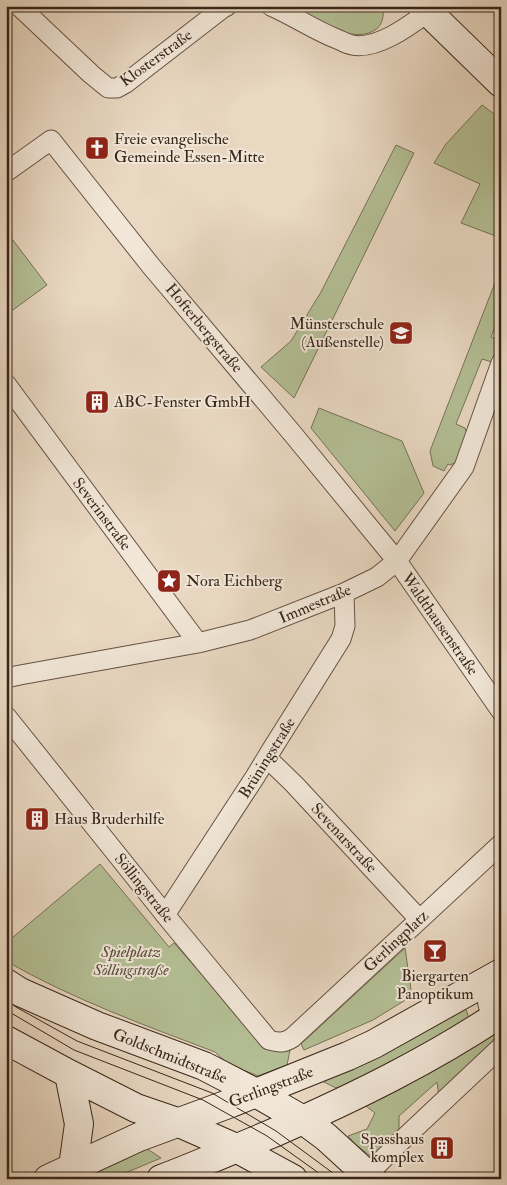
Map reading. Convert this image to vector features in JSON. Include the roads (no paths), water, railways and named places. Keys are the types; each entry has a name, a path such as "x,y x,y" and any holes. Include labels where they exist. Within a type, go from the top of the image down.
{"main road":[{"path":"425,9 501,83"},
{"name":"Gerlingstraße","path":"48,1179 139,1137 319,1069 374,1044 494,977"},
{"name":"Goldschmidtstraße","path":"6,983 20,992 97,1026 204,1066 256,1093 303,1120 326,1137 370,1176"},
{"name":"Gerlingstraße","path":"161,1179 343,1102 498,1019"},
{"path":"6,1040 136,1108 177,1122 236,1148 293,1179"},
{"path":"68,1074 79,1124 73,1167"}],"street":[{"name":"Klosterstraße","path":"19,6 95,78 117,86 227,6"},
{"path":"271,6 351,45 369,45 378,42 400,31 425,9"},
{"name":"Hofterbergstraße","path":"6,172 51,140 151,266 292,432 397,561"},
{"name":"Immestraße","path":"6,678 198,644 250,630 377,577 397,561 464,467 501,363"},
{"name":"Severinstraße","path":"6,384 198,644"},
{"name":"Waldthausenstraße","path":"397,561 501,711"},
{"name":"Brüningstraße","path":"165,914 245,793 341,638 345,626 344,592"},
{"name":"Söllingstraße","path":"6,716 269,1040 285,1042 292,1038"},
{"name":"Sevenarstraße","path":"267,758 294,784 419,919"},
{"name":"Gerlingplatz","path":"292,1038 501,844"},
{"name":"Gerlingstraße","path":"494,977 487,1006 498,1019"},
{"path":"370,1176 398,1143 501,1047"}],"tram line":[{"path":"6,1000 77,1041 212,1093 276,1131 341,1179"},
{"path":"6,1010 74,1050 203,1100 267,1136 327,1179"}],"place":[{"name":"Freie evangelische Gemeinde Essen-Mitte","path":"97,148"},
{"name":"Münsterschule (Außenstelle)","path":"401,333"},
{"name":"ABC-Fenster GmbH","path":"97,402"},
{"name":"Nora Eichberg","path":"169,581"},
{"name":"Haus Bruderhilfe","path":"37,819"},
{"name":"Biergarten Panoptikum","path":"435,951"},
{"name":"Spasshaus komplex","path":"442,1148"}],"park label":[{"name":"Spielplatz Söllingstraße","path":"131,961"}]}
